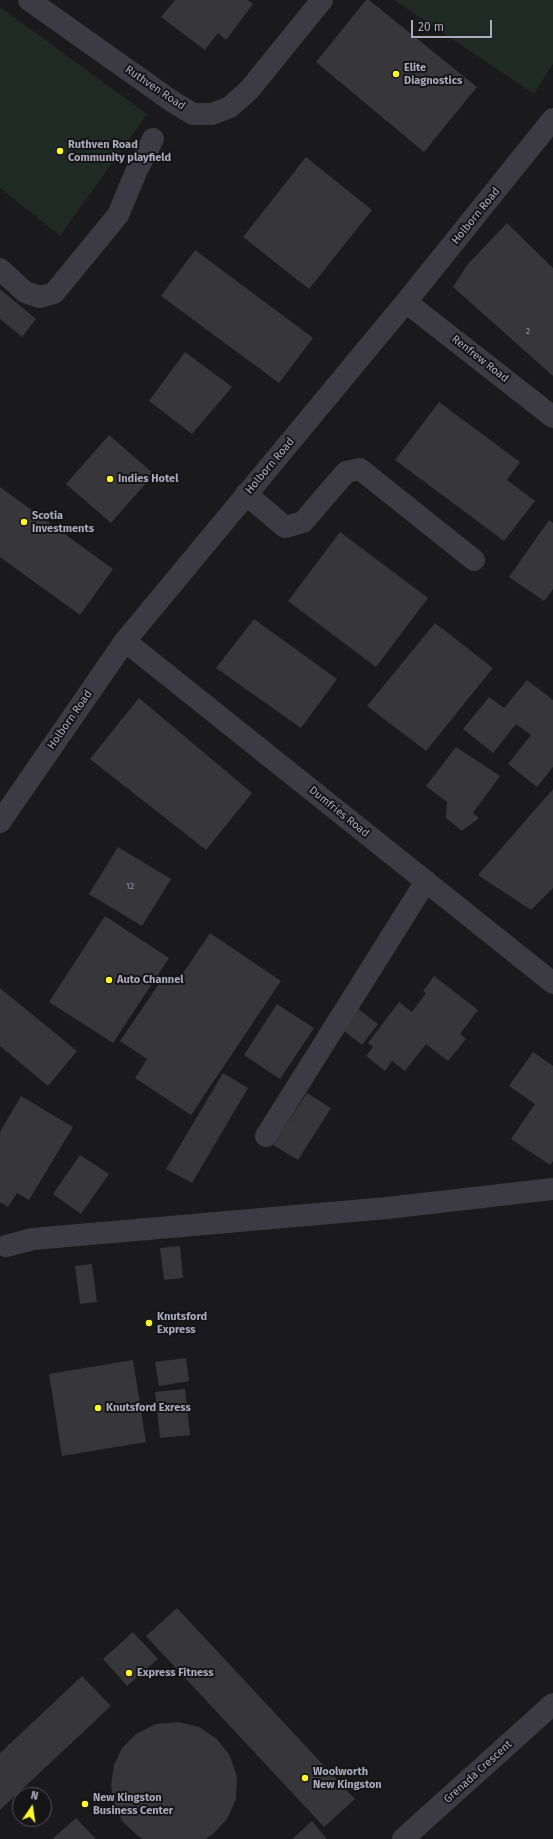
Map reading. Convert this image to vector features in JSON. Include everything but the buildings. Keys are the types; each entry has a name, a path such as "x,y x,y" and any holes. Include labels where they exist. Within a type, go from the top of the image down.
{"street":[{"name":"Ruthven Road","path":"29,0 53,7 173,102 193,114 212,114 230,107 249,90 322,0"},
{"name":"Holborn Road","path":"0,822 125,641 406,302 553,119"},
{"path":"0,269 25,292 40,297 54,293 118,215 136,172 153,139"},
{"name":"Renfrew Road","path":"406,302 553,417"},
{"path":"246,494 285,527 303,522 346,472 360,469 474,560"},
{"name":"Dumfries Road","path":"125,641 553,982"},
{"path":"266,1136 426,881"},
{"path":"6,1246 33,1239 387,1208 553,1189"},
{"name":"Grenada Crescent","path":"403,1839 553,1704"}],"shaded area":[{"path":"394,0 553,0 553,64 534,94"},
{"name":"Ruthven Road Community playfield","path":"0,7 147,114 60,236 0,188"}],"place":[{"name":"Elite Diagnostics","path":"396,74"},
{"name":"Ruthven Road Community playfield","path":"60,151"},
{"name":"Indies Hotel","path":"110,479"},
{"name":"Scotia Investments","path":"24,522"},
{"name":"Auto Channel","path":"109,980"},
{"name":"Knutsford Express","path":"149,1323"},
{"name":"Knutsford Exress","path":"98,1408"},
{"name":"Express Fitness","path":"129,1673"},
{"name":"Woolworth New Kingston","path":"305,1778"},
{"name":"New Kingston Business Center","path":"85,1804"}]}
